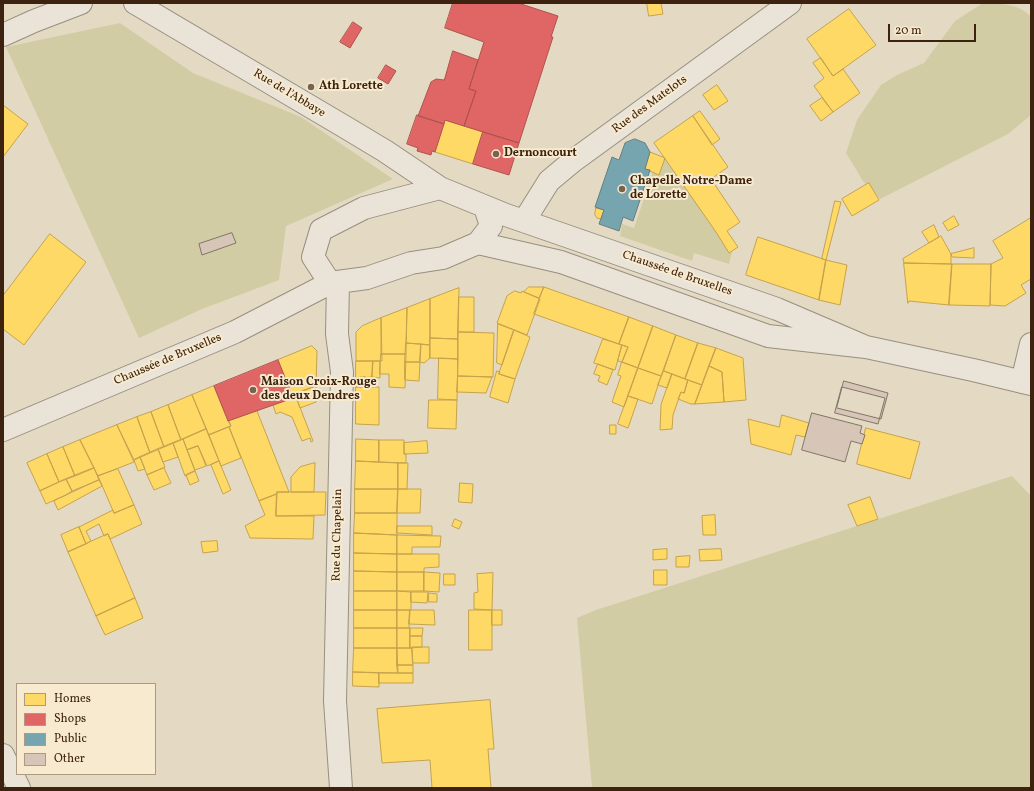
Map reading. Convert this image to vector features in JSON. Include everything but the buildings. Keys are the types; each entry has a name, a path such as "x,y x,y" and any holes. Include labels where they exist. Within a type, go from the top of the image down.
{"street":[{"path":"3,35 81,3"},
{"name":"Rue de l'Abbaye","path":"135,3 352,131 440,188"},
{"name":"Rue des Matelots","path":"524,221 549,181 567,166 790,3"},
{"path":"334,282 313,257 321,230 364,208 440,188"},
{"name":"Chaussée de Bruxelles","path":"440,188 485,207 777,309 866,347"},
{"name":"Chaussée de Bruxelles","path":"3,430 235,332 334,282 367,278 411,263 443,258 478,243 491,226 485,207"},
{"name":"Chaussée de Bruxelles","path":"478,243 561,262 768,336 866,347 1026,383"},
{"name":"Rue du Chapelain","path":"334,282 337,334 342,372 335,701 341,788"},
{"path":"1026,383 1031,344"},
{"path":"3,755 19,788"}],"shaded area":[{"path":"983,3 1003,4 1016,7 1022,9 1031,17 1031,115 1008,134 880,199 863,181 846,153 857,120 881,85 897,75 924,63 955,21"},
{"path":"120,23 193,73 301,117 393,179 286,226 279,280 202,309 139,338 6,47"},
{"path":"653,160 669,160 732,252 729,264 694,253 692,261 620,236 622,224 634,228 654,169"},
{"path":"1012,476 1031,496 1030,788 592,788 577,618 596,610"}],"place":[{"name":"Ath Lorette","path":"311,87"},
{"name":"Dernoncourt","path":"496,154"},
{"name":"Chapelle Notre-Dame de Lorette","path":"622,189"},
{"name":"Maison Croix-Rouge des deux Dendres","path":"253,390"}]}
